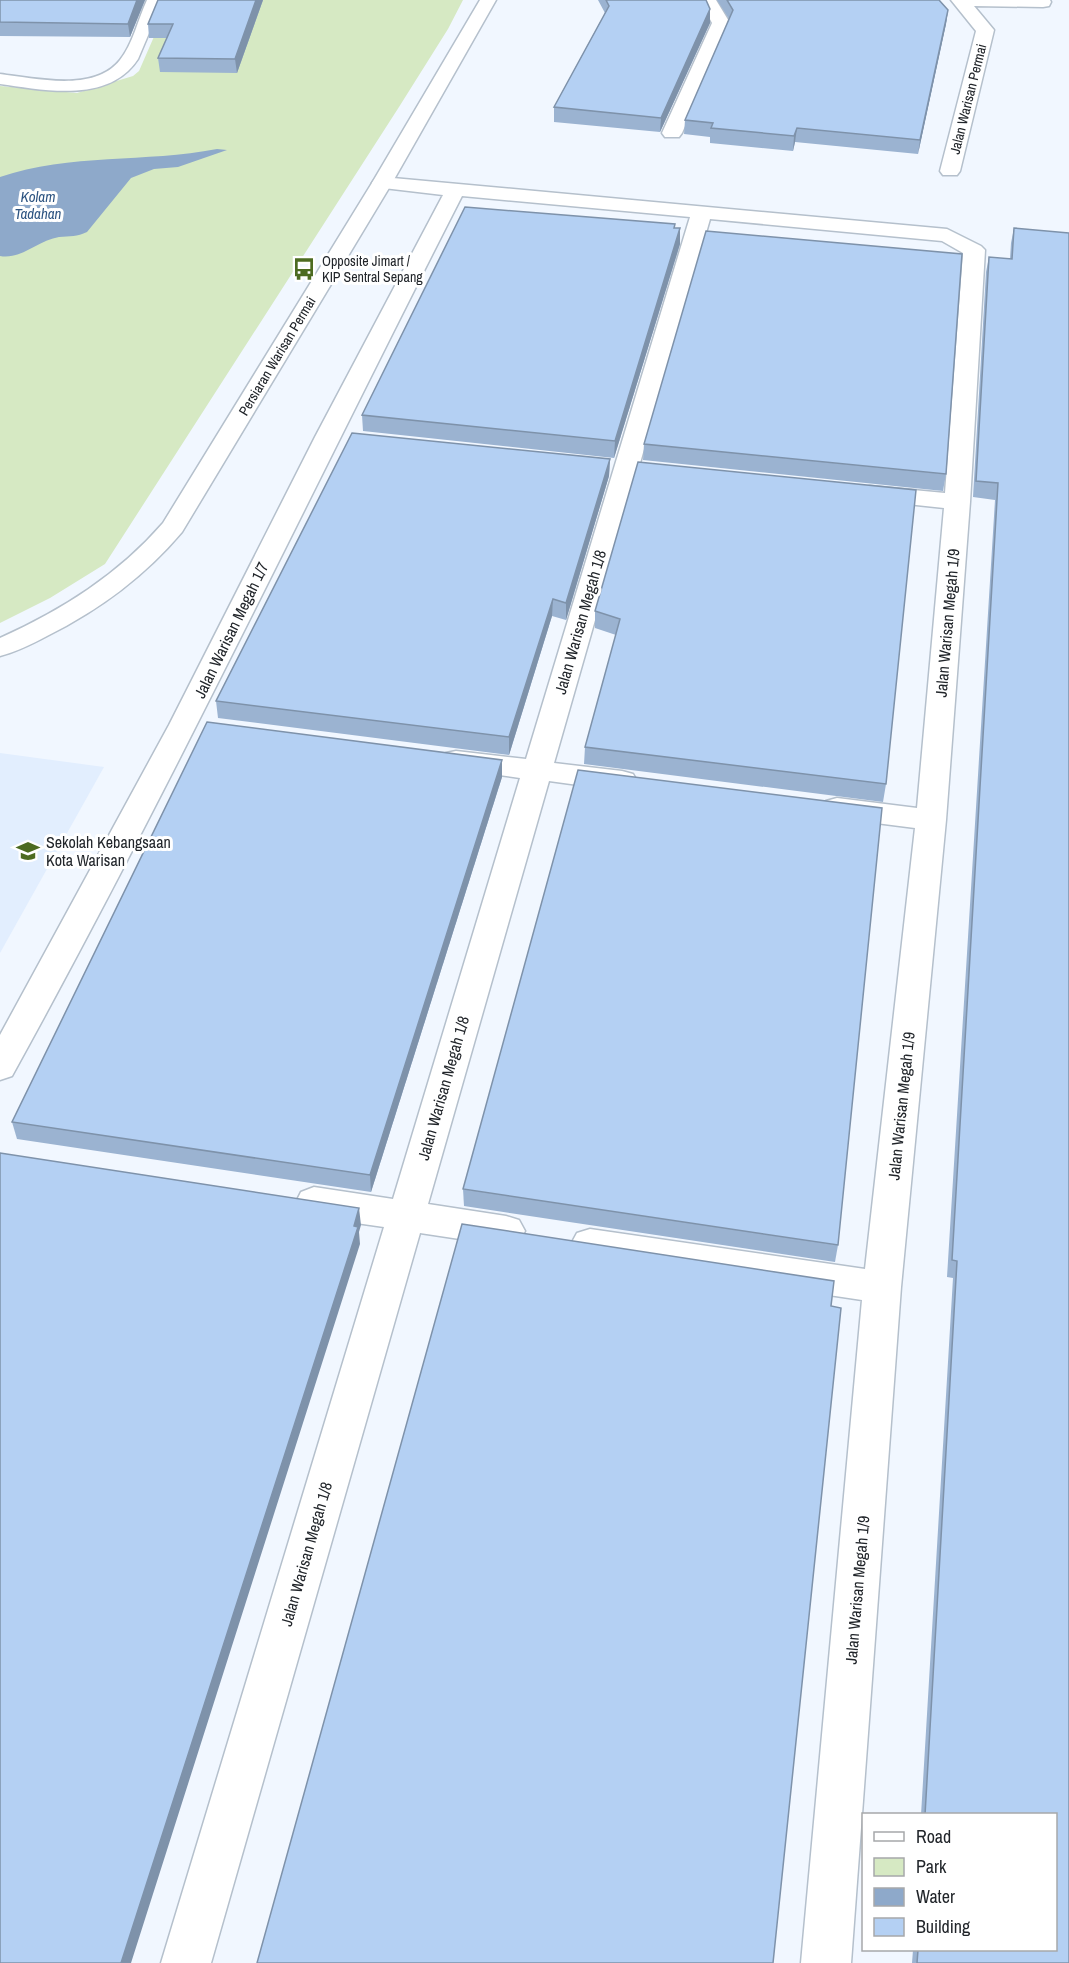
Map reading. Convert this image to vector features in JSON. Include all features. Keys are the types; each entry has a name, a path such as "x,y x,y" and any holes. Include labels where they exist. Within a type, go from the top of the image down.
{"street":[{"path":"0,79 71,86 104,79 127,64 155,0"},
{"name":"Persiaran Warisan Permai","path":"0,648 94,597 132,570 158,547 173,527 382,183 488,0"},
{"path":"672,133 721,23 708,0"},
{"path":"959,0 1043,2"},
{"name":"Jalan Warisan Permai","path":"950,171 985,30 959,0"},
{"path":"382,183 701,214"},
{"name":"Jalan Warisan Megah 1/7","path":"0,1067 195,727 338,438 456,189"},
{"name":"Jalan Warisan Megah 1/9","path":"701,214 947,235 974,250 957,502 931,820 882,1287 826,1963"},
{"name":"Jalan Warisan Megah 1/8","path":"186,1963 701,214"},
{"path":"851,491 957,502"},
{"path":"430,757 652,785"},
{"path":"815,805 931,820"},
{"path":"278,1196 882,1287"}],"shaded area":[{"name":"Sekolah Kebangsaan Kota Warisan","path":"0,753 104,767 0,953"}],"green space":[{"path":"170,0 463,0 448,29 399,107 105,564 50,598 0,623 0,86 77,93 133,76 139,71"}],"water":[{"name":"Kolam Tadahan","path":"217,149 227,150 178,167 154,169 131,178 87,232 77,236 52,239 23,253 0,256 0,177 53,164 163,156"}],"building":[{"path":"0,0 137,0 128,24 0,22"},
{"path":"158,0 256,0 235,59 158,58 173,24 148,24"},
{"path":"606,0 706,0 710,9 661,118 554,107 609,6"},
{"path":"727,0 939,0 948,10 920,140 797,128 794,136 711,128 713,123 685,120 733,10"},
{"path":"465,207 675,224 674,228 680,228 615,441 362,415"},
{"path":"1014,228 1069,233 1069,1963 917,1963 918,1951 1057,1951 1057,1813 925,1813 957,1261 952,1260 998,483 976,481 989,257 1012,259"},
{"path":"706,231 962,254 946,474 644,444"},
{"path":"352,433 610,459 566,603 553,599 509,737 216,701"},
{"path":"638,462 916,490 886,784 585,747 620,619 595,611"},
{"path":"207,722 502,760 370,1175 12,1122"},
{"path":"578,770 882,808 838,1245 463,1189"},
{"path":"0,1153 359,1208 354,1226 358,1227 121,1963 0,1963"},
{"path":"462,1224 834,1281 831,1306 841,1308 773,1963 257,1963"}],"place":[{"name":"Opposite Jimart / KIP Sentral Sepang","path":"304,269"},
{"name":"Sekolah Kebangsaan Kota Warisan","path":"28,851"}]}
